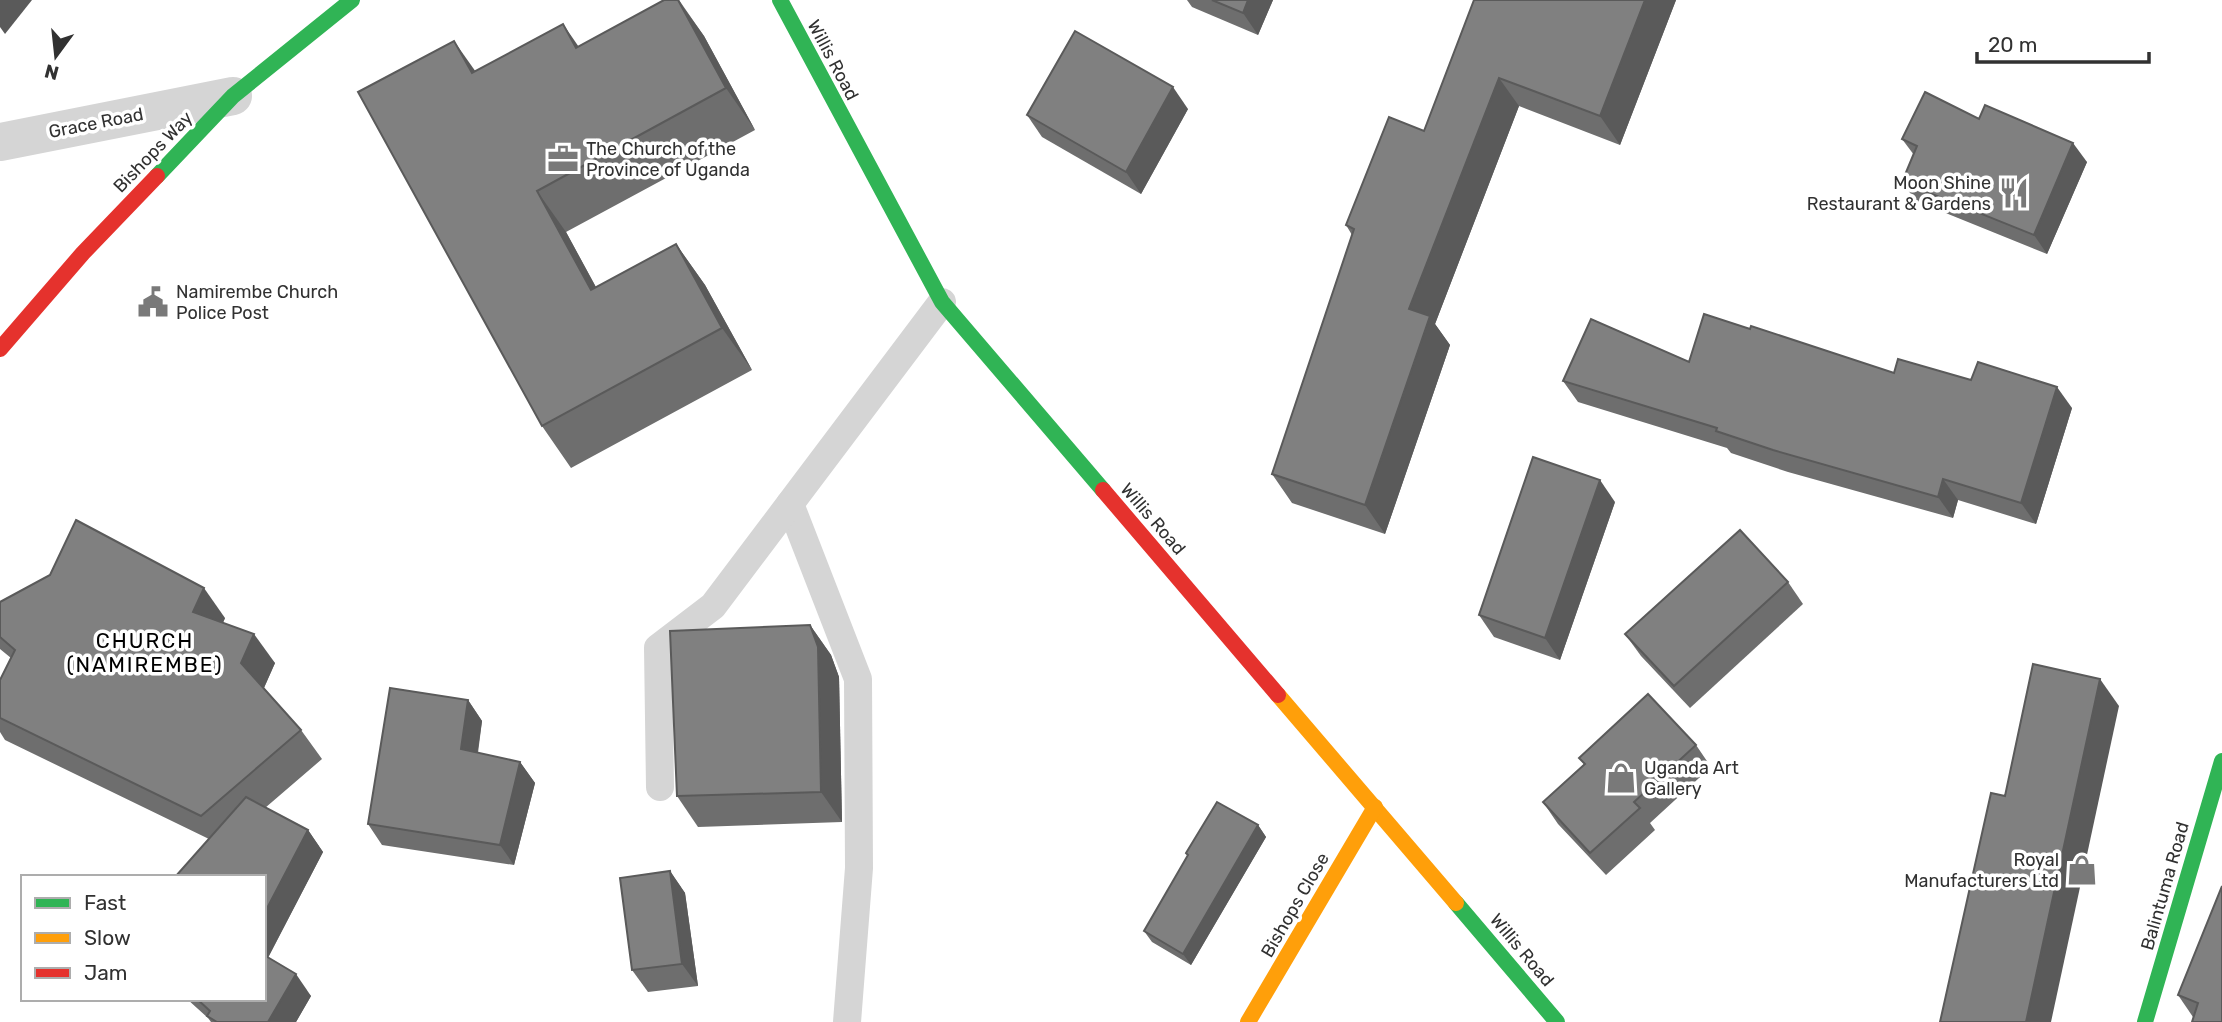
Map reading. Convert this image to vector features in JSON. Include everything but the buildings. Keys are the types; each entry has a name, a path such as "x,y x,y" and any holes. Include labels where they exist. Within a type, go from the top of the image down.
{"street":[{"name":"Bishops Way","path":"0,349 83,253 233,96 352,0"},
{"name":"Willis Road","path":"780,0 942,302 1557,1022"},
{"name":"Grace Road","path":"0,142 233,96"},
{"name":"Balintuma Road","path":"2145,1022 2222,761"},
{"name":"Bishops Close","path":"1248,1022 1375,807"}],"lane":[{"path":"660,787 658,648 713,606 942,302"},
{"path":"790,505 858,679 859,868 847,1022"}],"traffic: fast":[{"path":"157,176 233,96 352,0"},
{"path":"780,0 942,302 1103,490"},
{"path":"2145,1022 2222,761"},
{"path":"1456,903 1557,1022"}],"traffic: slow":[{"path":"1278,695 1456,903"},
{"path":"1248,1022 1375,807"}],"traffic: jam":[{"path":"0,349 83,253 157,176"},
{"path":"1103,490 1278,695"}],"place":[{"name":"The Church of the Province of Uganda","path":"563,159"},
{"name":"Moon Shine Restaurant & Gardens","path":"2014,193"},
{"name":"Namirembe Church Police Post","path":"153,302"},
{"name":"Uganda Art Gallery","path":"1621,778"},
{"name":"Royal Manufacturers Ltd","path":"2082,870"}],"district":[{"name":"CHURCH (NAMIREMBE)","path":"145,652"}]}
